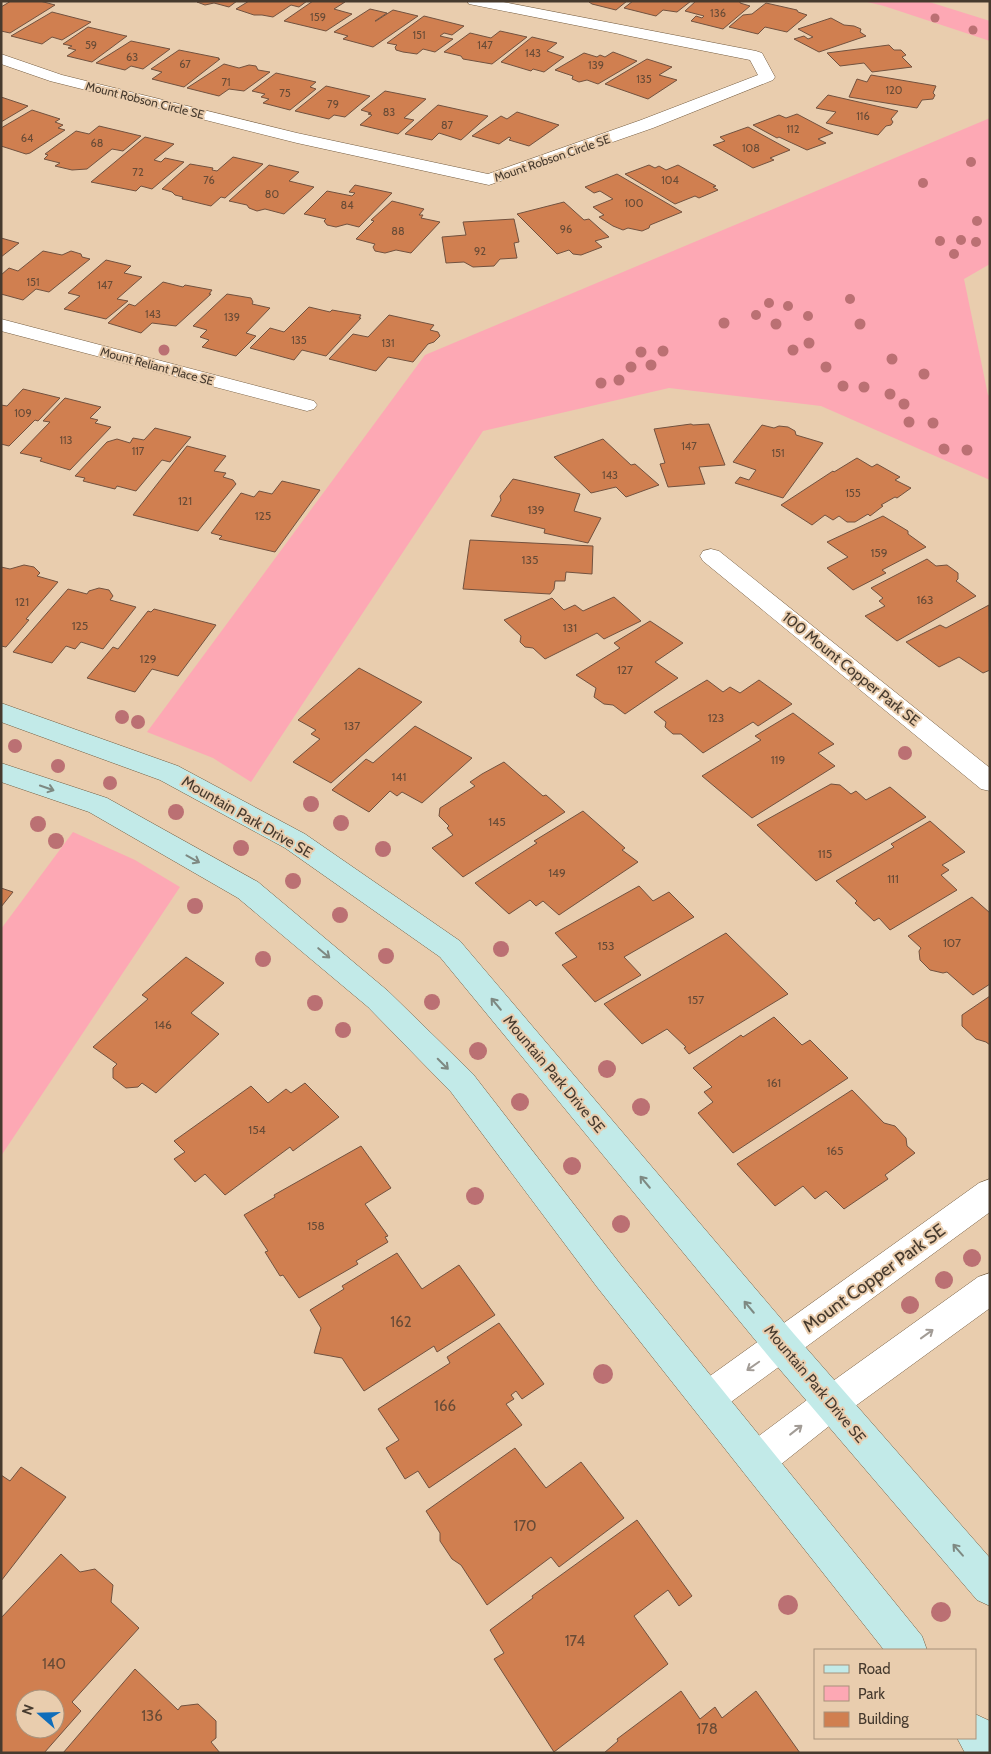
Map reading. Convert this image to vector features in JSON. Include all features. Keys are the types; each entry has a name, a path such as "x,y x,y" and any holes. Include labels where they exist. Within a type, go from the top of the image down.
{"street":[{"name":"Mount Robson Circle SE","path":"1,59 56,78 297,138 489,180 647,124 767,77 756,56 474,1"},
{"name":"Mount Reliant Place SE","path":"3,328 307,405"},
{"name":"100 Mount Copper Park SE","path":"711,556 990,782"},
{"name":"Mountain Park Drive SE","path":"1,712 169,773 295,842 450,949 782,1346 990,1587"},
{"path":"1,772 98,806 248,890 378,999 462,1083 610,1276 907,1649"},
{"name":"Mount Copper Park SE","path":"708,1398 990,1193"},
{"path":"757,1460 831,1403 990,1288"},
{"path":"976,1735 990,1753"}],"green space":[{"path":"863,1 926,1 990,21 990,41 884,6"},
{"path":"990,118 990,264 964,279 988,395 990,396 990,480 821,406 669,388 483,431 251,782 213,758 147,732 425,355"},
{"path":"73,832 135,860 180,887 1,1156 1,929"}],"building":[{"path":"11,1 40,1 55,5 10,33 1,31 1,7"},
{"path":"237,1 229,7 214,3 205,5 197,2"},
{"path":"249,1 307,1 299,7 291,5 273,17 254,15 236,9"},
{"path":"313,1 345,2 334,9 352,14 326,31 284,21"},
{"path":"590,1 627,1 616,10 592,4"},
{"path":"633,1 691,1 677,12 663,10 656,16 624,8"},
{"path":"696,1 740,1 740,3 750,6 723,29 691,21 696,16 702,18 704,16 685,11"},
{"path":"766,3 797,10 807,15 787,32 765,27 758,34 729,27 743,15 752,14"},
{"path":"370,9 387,13 375,21 393,10 418,16 373,47 343,39 348,36 334,32"},
{"path":"52,12 91,22 62,40 52,37 42,44 11,36"},
{"path":"424,16 464,26 452,35 444,33 440,36 453,39 435,52 423,49 417,54 403,52 396,50 395,47 397,45 387,43"},
{"path":"831,18 844,25 861,29 860,32 866,36 819,52 794,39 804,36 808,39 813,37 798,29"},
{"path":"88,27 127,36 92,62 67,56 76,50 68,48 72,46 63,44"},
{"path":"500,31 527,37 492,64 463,59 461,56 444,52 470,33 491,38"},
{"path":"532,37 557,43 547,51 564,57 544,72 533,69 531,71 501,62"},
{"path":"131,41 170,49 143,69 131,66 125,70 96,63"},
{"path":"889,45 894,50 901,50 906,55 902,57 912,67 872,72 864,63 840,66 827,53"},
{"path":"179,50 220,59 184,87 152,79 162,72 151,69"},
{"path":"613,52 637,61 598,84 587,80 579,82 572,79 573,76 555,70 584,53 605,57"},
{"path":"647,59 672,67 659,75 677,80 648,99 605,84"},
{"path":"224,64 239,68 249,65 256,66 258,70 270,72 244,91 229,89 219,96 187,88"},
{"path":"276,73 316,82 310,87 316,89 290,110 263,103 269,99 261,97 265,94 252,91"},
{"path":"871,75 936,86 933,93 935,95 933,99 922,100 917,108 849,97 857,79 867,82"},
{"path":"326,86 370,96 345,117 334,115 329,119 295,111"},
{"path":"385,91 426,99 404,118 414,120 398,134 360,125 372,115 361,110"},
{"path":"828,95 898,111 891,119 893,122 891,125 886,126 878,135 826,123 836,112 816,108"},
{"path":"1,97 28,106 1,122"},
{"path":"438,105 488,116 461,140 439,133 432,140 405,134"},
{"path":"32,110 60,119 55,122 63,125 58,128 65,130 26,154 1,146 1,128"},
{"path":"517,112 559,125 529,146 509,140 511,138 509,137 499,144 472,136 501,116 507,119"},
{"path":"797,114 833,133 818,139 826,143 807,150 779,137 777,138 753,125 779,115 786,118"},
{"path":"99,126 141,136 123,151 112,149 87,169 72,170 55,166 60,163 44,159 48,155 45,154 76,131 89,134"},
{"path":"748,127 790,150 770,158 774,160 753,168 713,145 725,141 720,137"},
{"path":"145,137 174,144 154,160 161,162 165,158 184,162 152,189 141,186 136,191 91,182"},
{"path":"233,157 263,164 225,198 221,197 211,206 182,199 183,197 162,189 190,164 213,168 212,170 217,171"},
{"path":"269,165 299,172 289,181 314,187 284,214 265,209 257,211 249,208 247,205 229,201"},
{"path":"649,165 655,168 659,166 666,170 678,165 716,186 713,187 718,190 699,198 695,196 675,204 625,174"},
{"path":"617,174 682,212 650,225 649,228 642,231 628,228 623,230 613,226 599,217 604,215 593,207 613,199 600,191 594,193 585,187"},
{"path":"355,185 392,193 359,227 347,224 336,227 327,225 324,221 326,219 304,214 327,191 352,196 355,193 349,192"},
{"path":"392,201 424,209 419,215 423,215 421,218 440,222 411,253 396,250 385,253 375,251 373,247 375,244 356,239 374,221 371,220"},
{"path":"564,202 584,220 589,219 609,237 595,241 602,247 581,255 573,254 569,250 557,254 517,214"},
{"path":"514,219 519,242 514,243 517,258 500,259 494,266 473,267 464,262 446,263 442,237 466,235 463,222"},
{"path":"1,238 19,243 1,257"},
{"path":"43,251 62,255 71,251 90,259 49,292 36,289 23,300 1,294 1,275 9,268 18,271"},
{"path":"106,260 131,266 124,273 142,277 117,299 128,301 106,319 64,309 80,296 68,293"},
{"path":"163,282 183,287 185,285 212,290 209,294 211,294 176,326 152,323 141,333 108,323 129,304 135,306"},
{"path":"227,294 251,298 252,304 270,308 246,333 256,336 236,356 202,347 209,340 200,337 207,330 193,326"},
{"path":"309,307 330,312 332,310 361,315 359,318 361,318 326,356 302,350 294,360 250,348 270,328 284,332"},
{"path":"389,315 434,325 430,330 438,332 440,336 434,342 428,344 413,362 388,357 376,371 329,359 353,334 368,337"},
{"path":"23,389 60,398 38,421 35,420 9,446 1,444 1,405 7,406"},
{"path":"65,398 101,407 90,418 98,420 95,423 111,427 70,470 40,461 42,458 20,453 50,422 43,421"},
{"path":"691,424 709,424 725,465 699,467 705,484 668,487 660,464 665,463 654,429"},
{"path":"762,425 774,428 779,426 788,427 795,431 796,435 823,443 783,498 735,483 740,477 749,480 756,470 733,462"},
{"path":"155,428 191,437 170,462 162,460 136,491 117,486 115,489 83,481 85,478 75,476 107,442 117,439 130,443 133,438 144,440"},
{"path":"603,439 631,465 635,464 659,485 626,497 616,487 591,493 554,457"},
{"path":"187,446 226,456 214,471 226,473 223,477 233,480 236,484 198,531 133,515"},
{"path":"857,458 872,467 877,464 900,477 895,480 911,488 897,498 895,497 881,505 883,506 870,516 868,514 855,522 847,522 839,516 833,520 825,515 812,525 781,505 833,471"},
{"path":"513,479 580,494 574,511 601,518 588,543 544,533 545,529 491,516 501,500 500,496"},
{"path":"282,481 320,490 275,552 219,539 222,536 211,533 241,493 254,497 259,491 272,494"},
{"path":"883,516 908,531 908,534 926,547 882,570 886,573 853,590 827,568 848,557 827,542"},
{"path":"470,540 593,546 592,574 566,572 565,581 555,581 554,589 550,594 463,589"},
{"path":"927,559 936,566 947,565 958,573 956,581 976,596 897,641 865,616 885,606 879,601 883,598 871,588"},
{"path":"24,565 34,567 40,573 37,576 58,582 26,619 29,620 6,647 1,646 1,567 10,569"},
{"path":"99,588 109,590 113,596 110,600 136,607 103,649 81,642 75,649 66,646 52,663 13,652 68,589 87,594 89,591"},
{"path":"614,597 641,621 604,639 597,633 545,659 533,648 525,647 520,642 521,636 504,620 552,598 564,610 575,605 583,611"},
{"path":"989,605 990,670 983,673 959,657 939,667 906,642 940,625 946,628"},
{"path":"154,609 216,625 178,676 152,669 135,692 87,678 113,647 118,649 148,611 151,612"},
{"path":"650,621 683,643 655,662 678,678 625,714 613,705 604,704 594,697 596,688 576,675 620,648 614,643"},
{"path":"359,668 422,702 331,783 293,762 320,739 311,734 316,730 298,720"},
{"path":"707,680 723,692 730,687 740,693 759,680 792,704 758,726 753,722 703,753 681,734 673,734 665,727 666,722 654,712"},
{"path":"793,713 834,744 818,753 835,766 752,818 702,776 761,740 755,736"},
{"path":"415,726 472,758 422,803 402,792 397,796 390,791 369,812 332,790 366,759 373,763"},
{"path":"504,762 543,796 546,795 565,812 463,877 432,848 453,835 447,828 449,826 439,816 440,808 475,786 470,782"},
{"path":"831,784 840,785 851,794 856,791 866,800 890,787 926,817 816,881 757,825"},
{"path":"583,811 625,848 622,850 638,862 559,915 543,901 536,906 530,900 509,914 475,883 537,843 534,841"},
{"path":"930,821 965,852 942,865 949,870 941,875 957,890 890,930 879,918 874,921 836,881 894,847 891,844"},
{"path":"639,886 653,901 669,892 694,917 624,957 641,975 595,1002 562,965 577,957 555,933"},
{"path":"1,888 13,892 1,907"},
{"path":"972,897 990,913 990,984 973,995 947,972 930,970 920,960 919,951 921,948 908,936"},
{"path":"726,933 788,994 689,1054 684,1048 686,1047 667,1029 642,1044 604,1004"},
{"path":"186,957 224,983 191,1013 219,1034 156,1093 142,1083 138,1087 126,1088 113,1078 113,1068 117,1064 93,1047 148,999 142,995"},
{"path":"990,996 990,1045 976,1039 962,1026 962,1015"},
{"path":"774,1017 802,1045 810,1040 848,1078 733,1153 698,1113 713,1102 704,1092 712,1087 693,1068 741,1035 743,1037"},
{"path":"305,1083 339,1117 293,1151 290,1147 225,1195 205,1174 195,1182 174,1159 185,1152 174,1141 251,1086 268,1103 286,1089 291,1093"},
{"path":"852,1090 884,1123 895,1126 906,1138 907,1146 915,1153 885,1175 888,1179 844,1209 826,1191 815,1199 803,1186 775,1206 737,1164"},
{"path":"361,1146 391,1188 365,1204 388,1236 385,1237 388,1242 356,1261 358,1264 299,1298 283,1275 280,1276 265,1252 268,1251 244,1215 275,1197 274,1195"},
{"path":"397,1253 422,1289 459,1265 495,1315 437,1352 434,1346 364,1391 342,1358 314,1353 321,1328 310,1310 344,1289 342,1286"},
{"path":"499,1323 544,1384 522,1399 516,1391 511,1395 514,1399 506,1404 522,1425 429,1488 418,1471 405,1479 386,1448 399,1440 378,1409 450,1363 447,1357"},
{"path":"515,1448 546,1488 581,1462 624,1518 559,1567 551,1557 487,1605 461,1565 452,1559 440,1541 440,1533 426,1511"},
{"path":"21,1467 66,1497 1,1581 1,1475 10,1481"},
{"path":"637,1520 692,1596 679,1606 668,1590 634,1616 668,1664 554,1752 494,1659 504,1653 490,1630 533,1598 532,1596"},
{"path":"61,1554 80,1572 95,1569 113,1585 111,1602 139,1628 72,1702 81,1711 65,1729 65,1689 15,1689 15,1739 56,1739 44,1753 1,1753 1,1618"},
{"path":"135,1669 178,1710 181,1706 198,1704 216,1721 216,1738 211,1742 220,1753 63,1753"},
{"path":"681,1691 700,1719 715,1707 722,1718 756,1691 800,1753 604,1753 618,1741 617,1739"}]}
